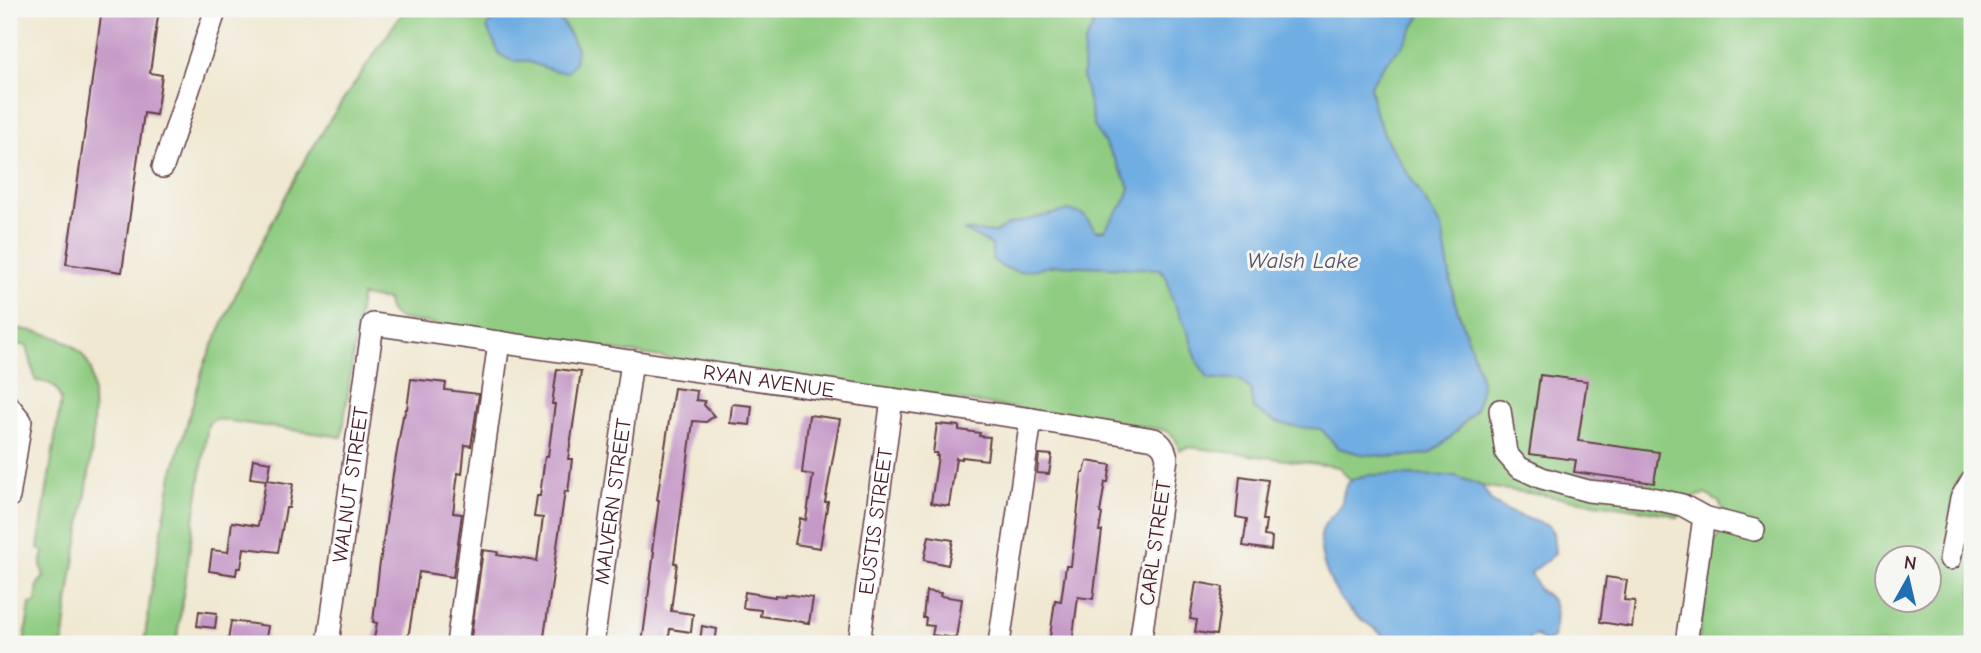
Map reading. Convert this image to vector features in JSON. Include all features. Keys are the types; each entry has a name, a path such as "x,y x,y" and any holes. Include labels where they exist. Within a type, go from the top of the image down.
{"street":[{"path":"163,166 216,9"},
{"name":"RYAN AVENUE","path":"373,324 1031,419 1144,437 1161,443"},
{"name":"WALNUT STREET","path":"328,644 373,324"},
{"path":"457,644 499,342"},
{"name":"MALVERN STREET","path":"593,644 632,361"},
{"name":"EUSTIS STREET","path":"859,644 892,399"},
{"path":"9,406 21,421 9,497"},
{"path":"1500,410 1506,453 1518,467 1542,478 1588,491 1647,497 1682,505 1704,517 1754,530"},
{"path":"999,644 1031,419"},
{"name":"CARL STREET","path":"1140,644 1167,458 1161,443"},
{"path":"1950,558 1961,498 1972,480"},
{"path":"1686,644 1704,517"}],"green space":[{"path":"405,9 1972,9 1972,644 1698,644 1710,551 1725,518 1719,502 1705,494 1688,499 1678,518 1669,514 1482,486 1455,476 1363,476 1351,481 1339,467 1189,447 1179,450 1174,438 1164,430 400,319 390,311 387,300 361,296 342,437 215,419 208,424 176,644 144,644 172,475 204,365 241,283 300,169"},
{"path":"9,327 46,334 68,343 85,359 91,370 93,418 90,465 63,644 24,644 30,604 36,602 38,584 44,577 41,564 44,552 38,548 61,400 53,385 36,381 27,346 9,343"}],"water":[{"path":"501,9 537,9 563,23 577,49 575,62 567,72 555,71 526,61 512,61 500,55 487,28 492,17"},
{"name":"Walsh Lake","path":"1095,9 1423,9 1403,45 1384,65 1370,86 1375,112 1388,142 1442,228 1454,299 1479,371 1482,387 1476,409 1451,437 1429,454 1396,457 1361,454 1338,448 1321,429 1269,419 1253,408 1251,390 1239,379 1209,379 1198,363 1188,333 1171,297 1167,278 1160,269 1057,265 1019,272 1002,267 992,259 992,245 963,230 994,233 1010,224 1069,210 1084,215 1096,231 1105,230 1125,200 1130,188 1094,126 1083,78 1084,45 1093,26"},
{"path":"1368,475 1455,476 1482,486 1492,502 1512,513 1549,526 1553,533 1555,553 1531,573 1539,590 1554,604 1556,617 1553,638 1545,643 1536,635 1529,639 1528,644 1389,644 1382,634 1346,606 1332,584 1323,559 1321,534 1325,524 1342,503 1345,488 1349,483"}],"building":[{"path":"102,9 159,9 150,73 162,75 156,115 144,113 122,272 66,264"},
{"path":"557,369 581,372 568,459 572,459 568,492 565,491 543,644 470,644 483,550 498,552 497,555 537,561 543,518 534,517 537,496 540,496 545,456 548,456"},
{"path":"1540,375 1587,381 1578,441 1659,452 1654,483 1574,472 1576,460 1529,454"},
{"path":"411,379 446,383 445,390 479,394 471,446 465,445 462,474 458,473 453,513 462,514 453,577 419,572 407,644 373,644 377,623 373,622 379,569"},
{"path":"674,388 697,391 696,400 705,401 704,405 714,416 706,422 693,421 674,563 677,563 671,611 693,614 691,632 670,629 668,644 642,644 654,552 657,500"},
{"path":"732,404 752,406 750,425 730,423"},
{"path":"809,415 840,419 825,502 828,502 820,548 795,544 800,518 806,520 813,475 802,473"},
{"path":"937,424 959,426 959,430 990,437 987,460 956,458 949,506 931,503 938,456 933,453"},
{"path":"1039,454 1052,455 1049,474 1037,473"},
{"path":"253,459 271,462 268,480 293,484 278,552 244,548 241,568 237,568 236,575 209,571 212,550 228,552 232,522 258,526 266,480 250,478"},
{"path":"1087,461 1111,465 1100,513 1099,531 1102,531 1093,599 1078,597 1072,644 1049,644 1055,600 1061,601 1066,566 1071,566 1082,473"},
{"path":"1240,476 1268,480 1262,520 1266,520 1264,536 1272,537 1271,550 1243,546 1247,519 1236,517"},
{"path":"929,536 953,540 948,565 924,560"},
{"path":"1606,577 1627,580 1624,600 1635,601 1632,627 1600,622"},
{"path":"1196,582 1223,587 1216,635 1195,632 1197,620 1190,619"},
{"path":"926,591 962,599 956,638 932,635 934,626 925,625 926,618 923,618"},
{"path":"745,592 775,597 786,594 813,598 809,623 760,616 761,610 743,608"},
{"path":"199,611 217,613 215,628 197,626"},
{"path":"231,621 268,626 265,644 235,644 228,641"},
{"path":"702,626 717,629 715,644 700,642"}]}
